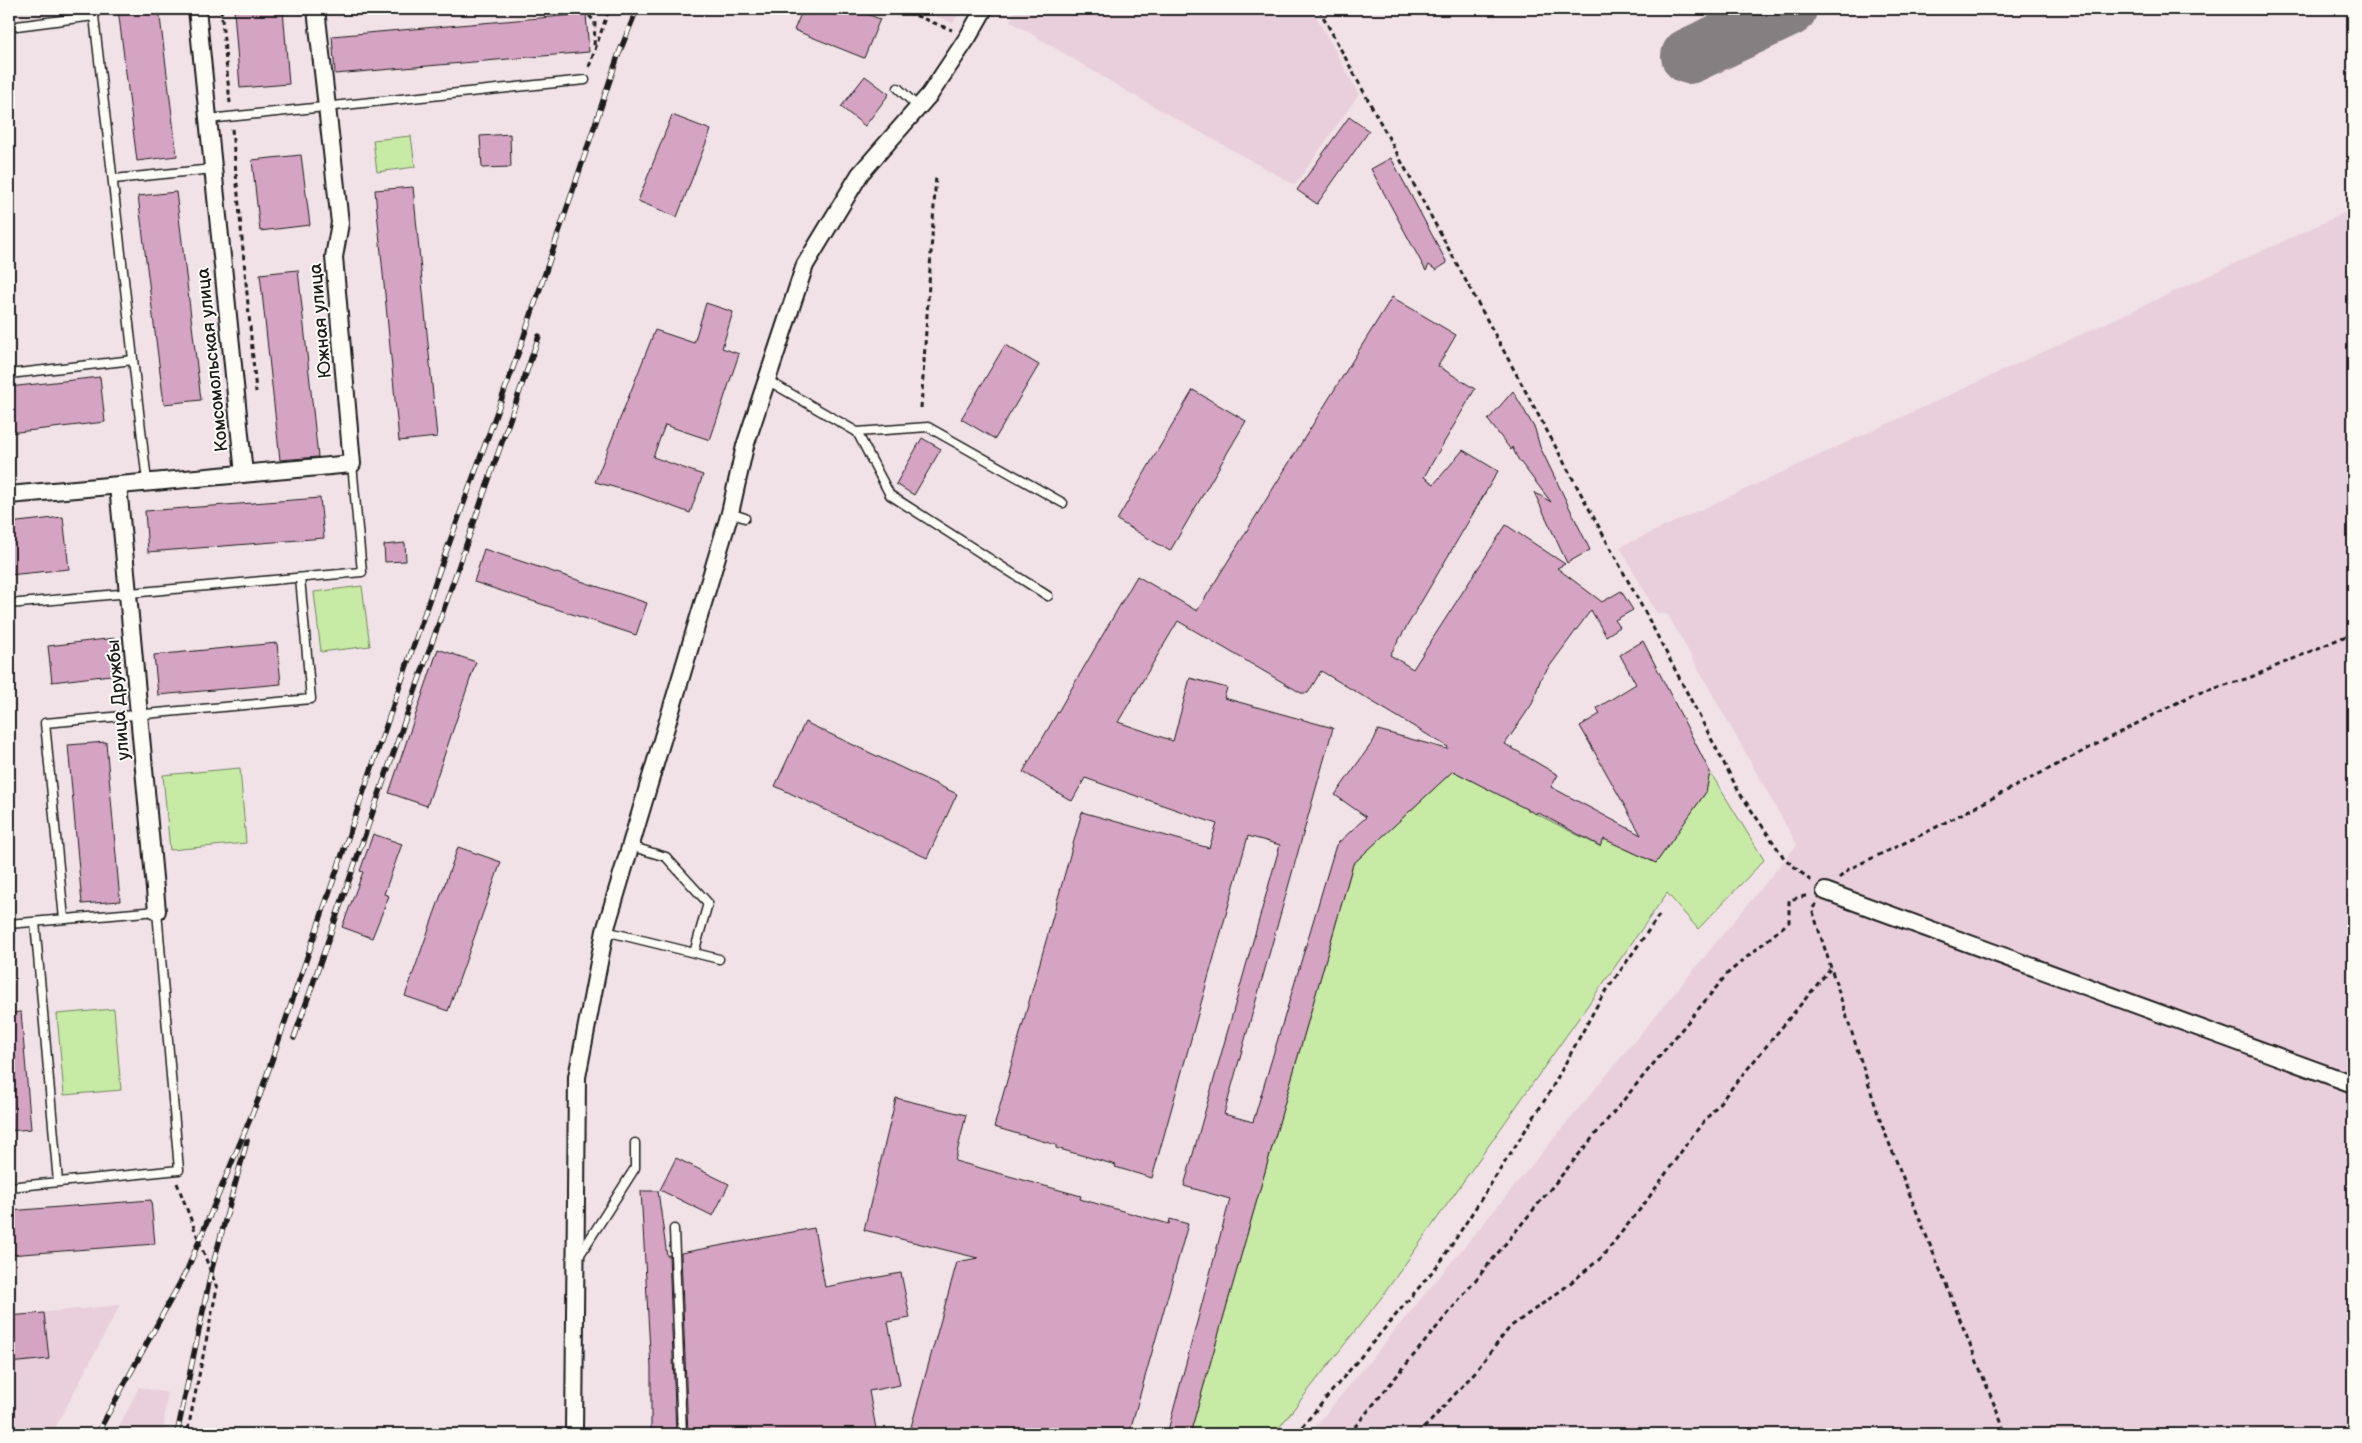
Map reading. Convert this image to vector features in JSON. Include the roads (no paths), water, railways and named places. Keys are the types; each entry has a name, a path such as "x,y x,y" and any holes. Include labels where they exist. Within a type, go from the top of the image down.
{"street":[{"name":"Комсомольская улица","path":"9,495 244,474 197,9"},
{"name":"Южная улица","path":"316,9 340,223 334,256 352,464"},
{"path":"574,1434 577,1077 604,931 738,515 745,446 805,265 860,174 919,108 968,37 984,9"},
{"path":"244,474 352,464"},
{"name":"улица Дружбы","path":"118,485 157,911"},
{"path":"1825,891 2353,1084"}],"lane":[{"path":"9,26 94,16 114,179 146,482"},
{"path":"208,119 585,80"},
{"path":"898,88 919,108"},
{"path":"114,179 213,169"},
{"path":"9,374 133,360"},
{"path":"767,380 856,432 890,495 1048,596"},
{"path":"856,432 928,427 1064,503"},
{"path":"9,604 362,572 352,464"},
{"path":"64,919 46,723 311,699 300,578"},
{"path":"630,846 666,857 708,903 694,953"},
{"path":"9,924 157,911 179,1170 9,1187"},
{"path":"35,922 58,1182"},
{"path":"604,931 719,959"},
{"path":"574,1264 635,1168 635,1143"},
{"path":"674,1229 682,1434"}],"railway":[{"path":"97,1434 187,1270 260,1095 437,577 519,351 618,56 637,9"},
{"path":"294,1038 539,336"},
{"path":"177,1434 212,1268 247,1141"}]}
